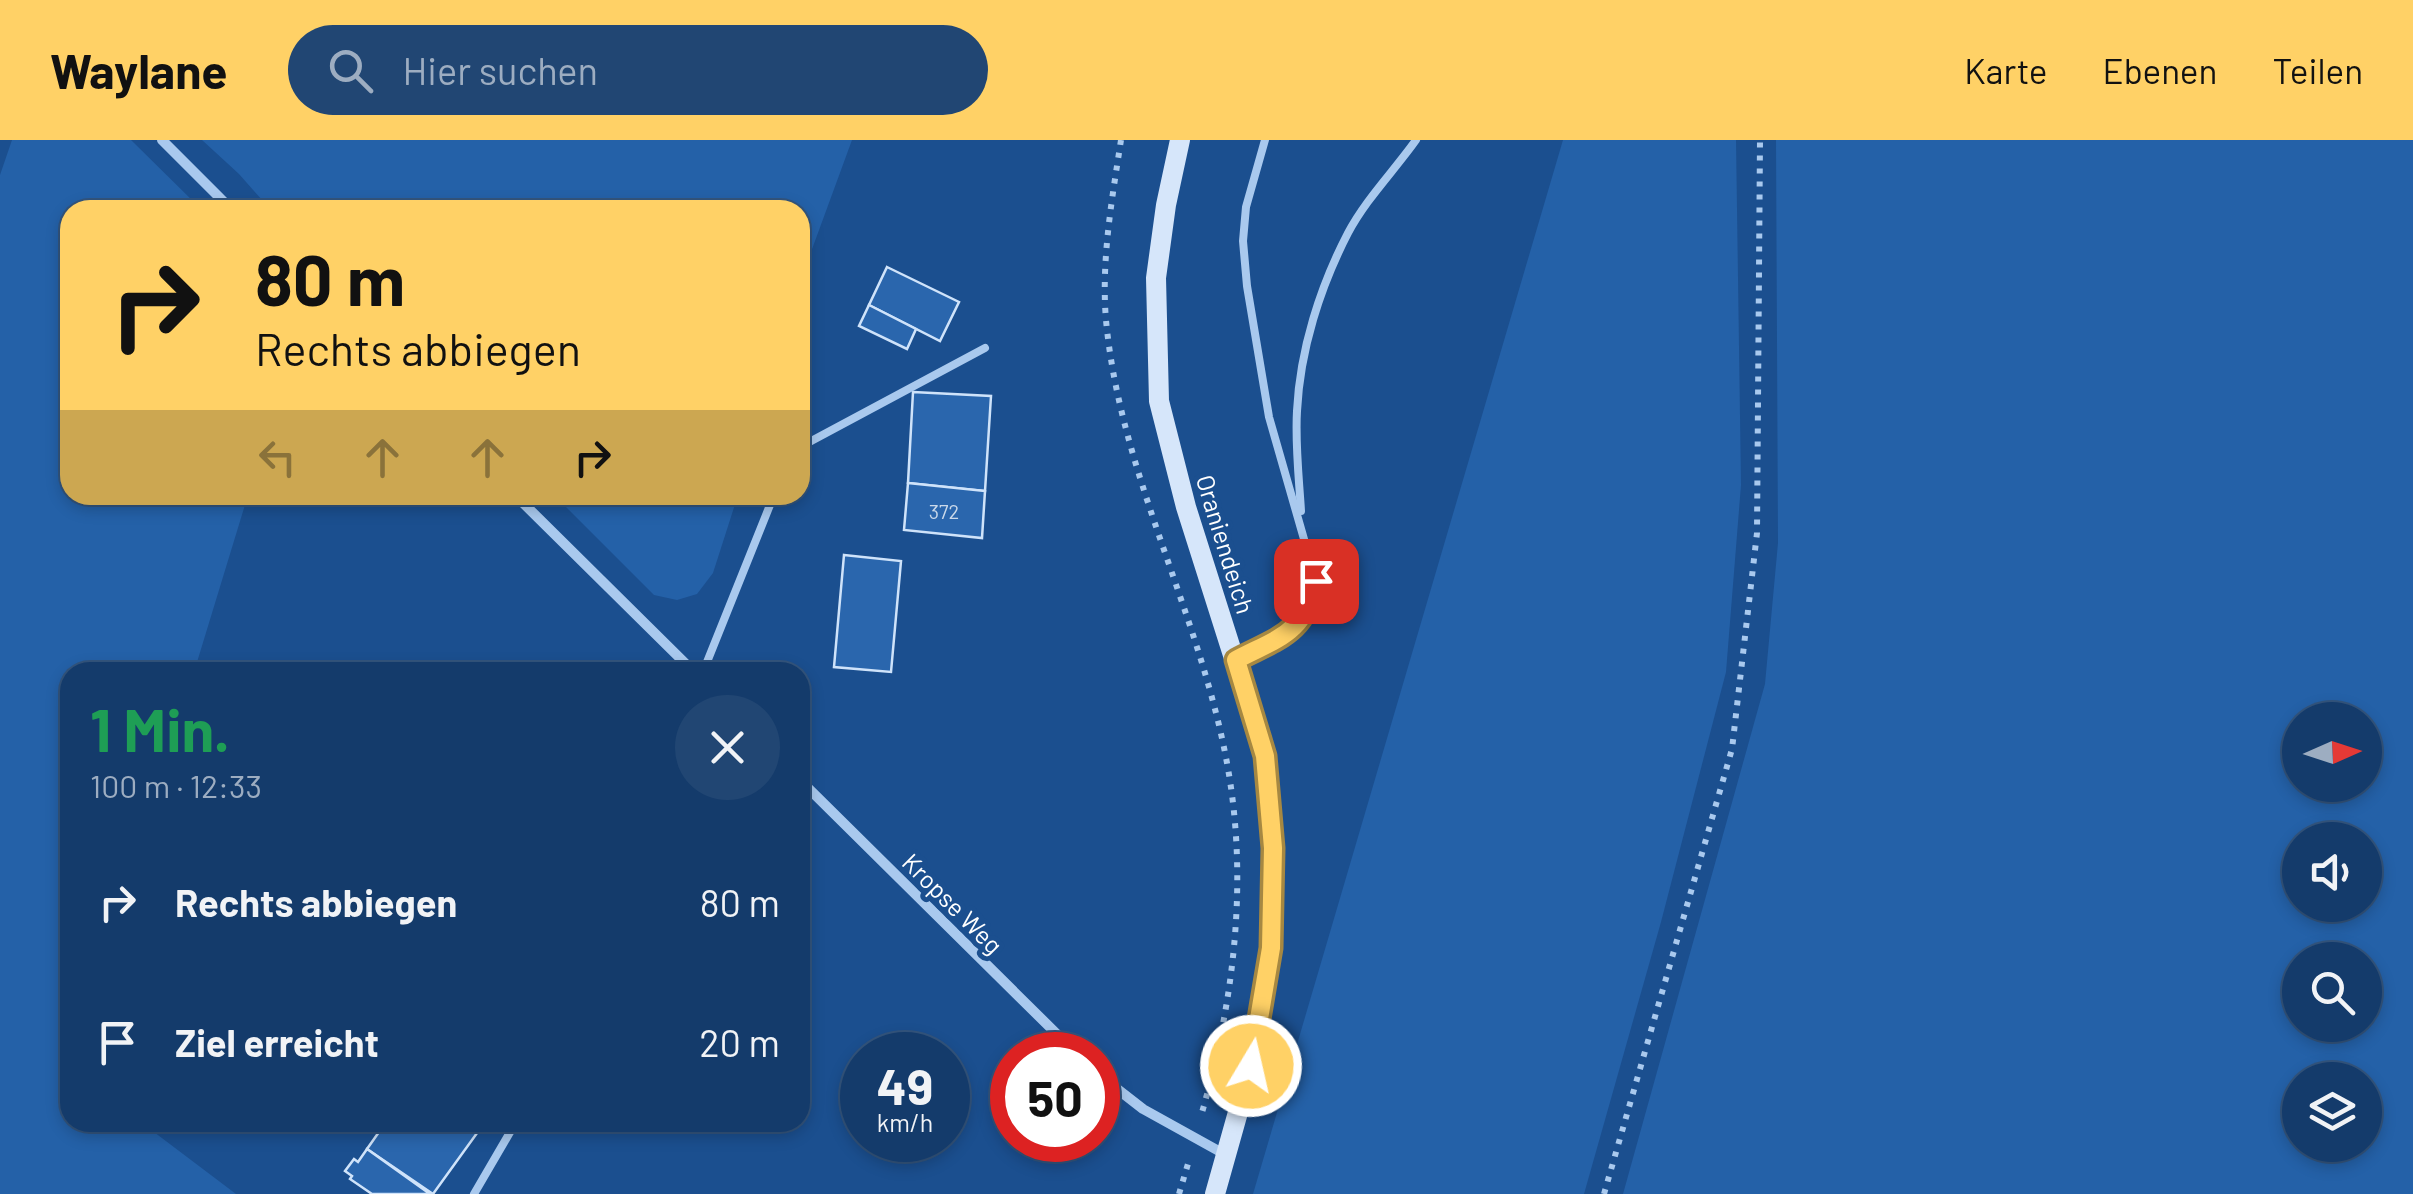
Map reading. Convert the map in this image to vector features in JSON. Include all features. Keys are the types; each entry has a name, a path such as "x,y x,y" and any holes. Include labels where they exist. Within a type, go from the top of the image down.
{"main road":[{"name":"Oraniendeich","path":"1180,140 1156,278 1159,401 1186,507 1265,756 1273,848 1271,948 1251,1066 1215,1194"}],"street":[{"path":"162,140 222,200"},
{"path":"526,505 684,662"},
{"name":"Kropse Weg","path":"810,790 1055,1032"},
{"path":"1120,1091 1143,1109 1226,1155"}],"lane":[{"path":"1236,660 1300,623 1310,607 1316,581 1270,417 1245,271 1242,241 1246,207 1266,140"},
{"path":"1302,526 1296,412 1304,354 1321,296 1348,233 1416,140"},
{"path":"810,443 985,348"},
{"path":"707,662 770,505"},
{"path":"474,1194 510,1132"}],"path":[{"path":"1121,140 1107,232 1106,318 1116,382 1144,492 1211,700 1232,794 1237,886 1232,981 1217,1061 1179,1194"},
{"path":"1604,1194 1732,749 1757,532 1760,140"}],"shaded area":[{"path":"12,140 131,140 192,200 60,200 60,505 245,505 197,662 60,662 60,1132 154,1132 236,1194 0,1194 0,175"},
{"path":"202,140 852,140 810,255 810,200 262,200"},
{"path":"1563,140 1736,140 1741,485 1726,672 1584,1194 1253,1194"},
{"path":"1776,140 2413,140 2413,1194 1623,1194 1765,684 1778,543"},
{"path":"564,505 735,505 713,573 697,594 677,600 654,595"}],"building":[{"path":"887,267 959,302 940,341 869,305"},
{"path":"869,305 916,329 907,349 859,326"},
{"path":"913,392 991,396 985,491 908,483"},
{"path":"908,483 985,491 982,538 904,530"},
{"path":"844,555 901,561 891,672 834,667"},
{"path":"379,1132 478,1132 433,1194 367,1149"},
{"path":"367,1149 430,1194 372,1194 350,1179 352,1176 345,1171"}],"route":[{"path":"1251,1066 1271,948 1273,848 1265,756 1236,660 1300,623 1310,607 1316,581"}]}
